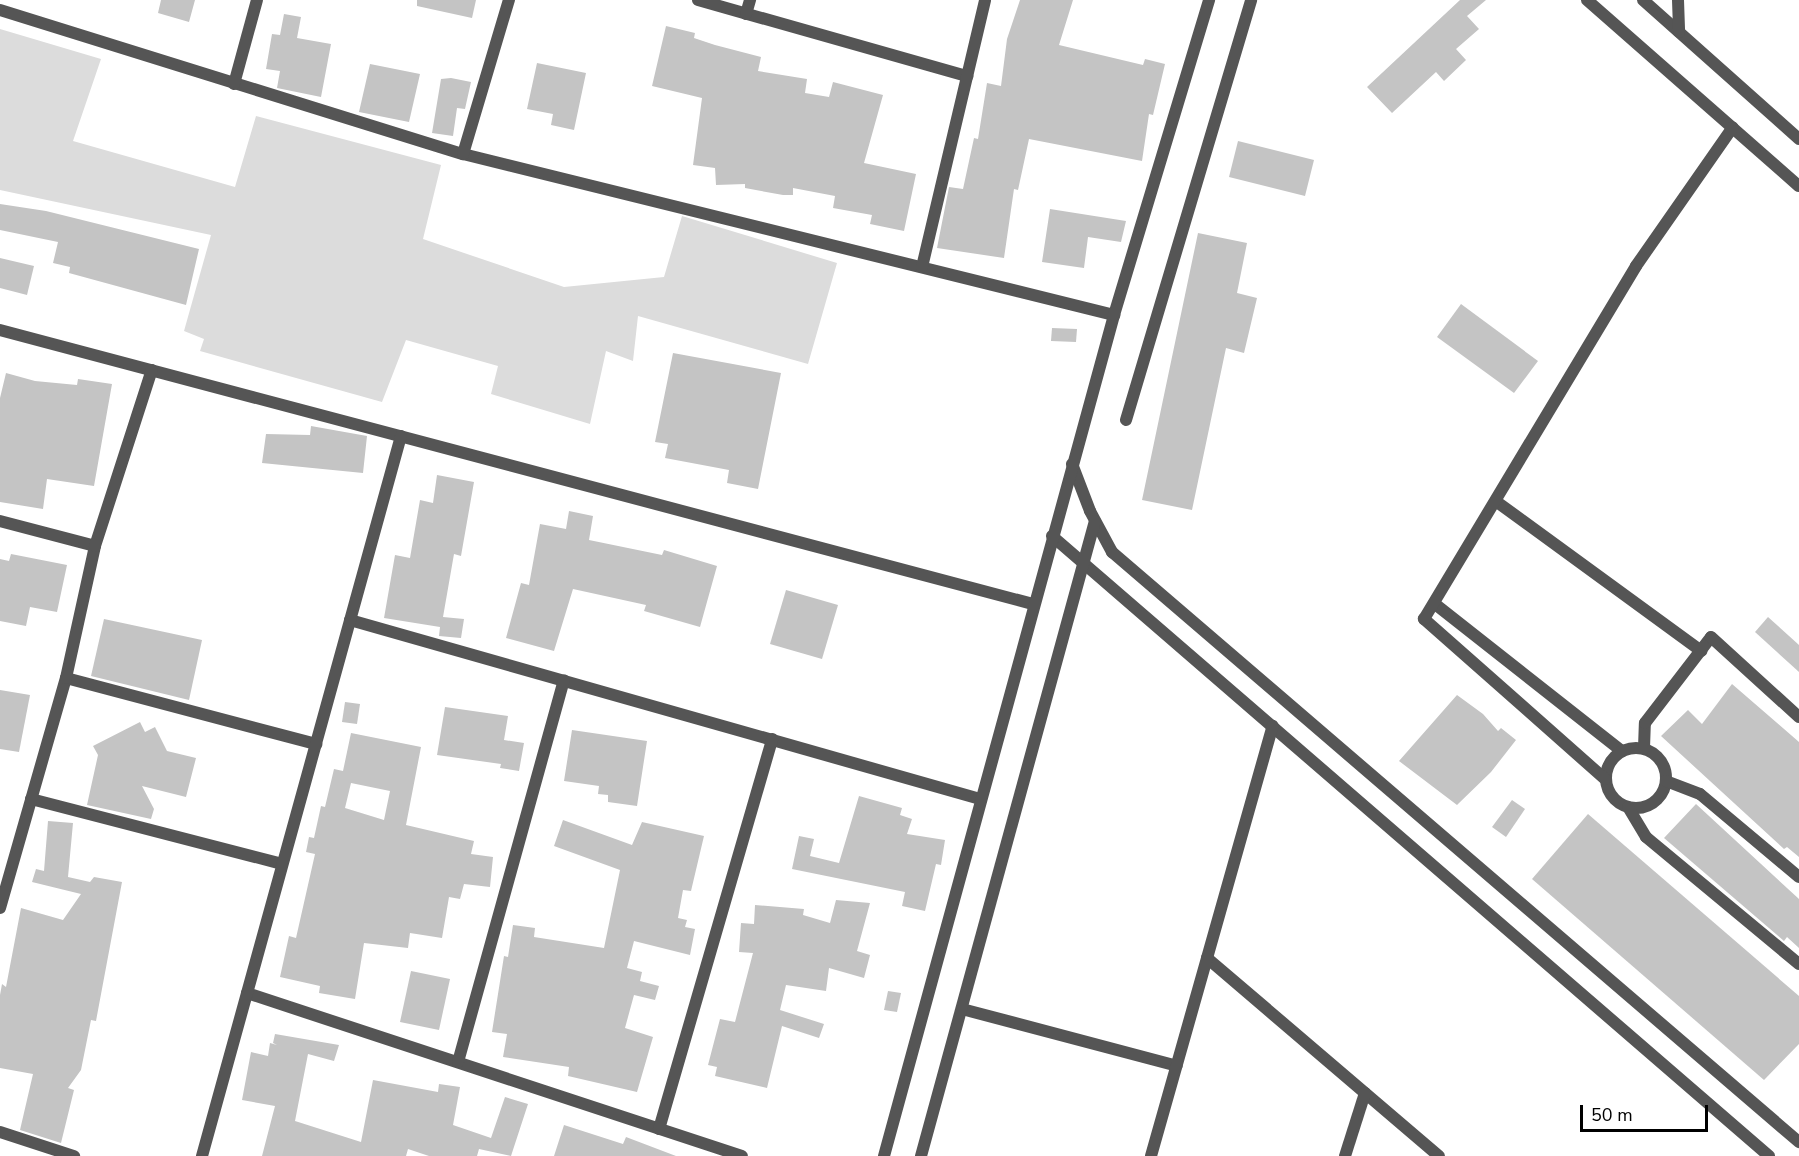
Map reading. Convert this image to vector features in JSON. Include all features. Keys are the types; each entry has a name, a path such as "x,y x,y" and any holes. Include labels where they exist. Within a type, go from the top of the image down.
{"street":[{"path":"234,84 257,0"},
{"path":"463,154 509,0"},
{"path":"698,0 967,76"},
{"path":"746,14 750,0"},
{"path":"922,267 986,0"},
{"path":"884,1156 1072,464 1114,315 1209,0"},
{"path":"1126,420 1251,0"},
{"path":"1587,0 1799,186"},
{"path":"1643,0 1799,139"},
{"path":"1678,0 1679,32"},
{"path":"0,10 463,154 1114,315"},
{"path":"1733,128 1636,266 1497,502 1424,619 1605,779 1612,796 1628,807 1646,837 1799,964"},
{"path":"0,330 1033,604"},
{"path":"0,908 66,678 95,546 152,370"},
{"path":"202,1156 401,436"},
{"path":"1072,464 1095,521 1112,552 1165,600 1799,1142"},
{"path":"1497,502 1701,651"},
{"path":"0,521 95,546"},
{"path":"921,1156 1095,521"},
{"path":"1052,536 1770,1156"},
{"path":"1435,604 1622,751"},
{"path":"350,620 980,799"},
{"path":"1644,748 1645,723 1711,637 1799,717"},
{"path":"66,678 316,744"},
{"path":"458,1062 564,681"},
{"path":"1151,1156 1273,726"},
{"path":"659,1129 772,740"},
{"path":"1605,779 1610,762 1622,751 1644,748 1658,757 1666,780 1700,794 1799,877"},
{"path":"1628,807 1653,803 1666,780"},
{"path":"31,799 282,864"},
{"path":"1207,958 1438,1156"},
{"path":"247,993 742,1156"},
{"path":"962,1009 1177,1066"},
{"path":"1345,1156 1365,1093"},
{"path":"0,1132 74,1156"}],"shaded area":[{"path":"0,29 101,59 73,141 235,187 256,116 441,165 423,239 564,287 664,277 682,216 837,263 808,364 638,316 633,361 606,351 590,424 491,394 498,366 406,340 382,402 200,351 204,339 184,331 211,235 0,190"}],"building":[{"path":"161,0 195,0 189,22 158,13"},
{"path":"417,0 476,0 472,18 417,6"},
{"path":"1020,0 1073,0 1059,45 1143,65 1145,59 1165,64 1153,115 1149,114 1142,161 1029,139 1018,190 1014,189 1004,258 937,248 949,187 963,189 974,138 978,139 987,83 1001,86 1007,39"},
{"path":"1460,0 1486,0 1467,16 1479,29 1456,49 1466,60 1444,81 1436,72 1392,113 1367,87"},
{"path":"284,14 301,17 297,38 331,44 321,97 277,88 280,71 266,69 272,34 280,35"},
{"path":"666,26 695,33 694,38 715,45 761,57 758,71 807,79 805,93 829,97 833,82 883,95 864,163 916,174 904,231 870,224 872,215 833,208 835,196 793,188 793,195 783,195 745,188 745,184 716,185 715,168 693,165 702,98 652,86"},
{"path":"537,63 586,73 574,130 551,125 553,114 527,109"},
{"path":"370,64 420,74 409,122 359,112"},
{"path":"451,78 471,82 465,109 457,108 453,136 432,133 441,79"},
{"path":"1238,141 1314,160 1305,196 1229,177"},
{"path":"0,204 46,211 199,249 186,305 69,273 70,267 53,263 58,242 0,230"},
{"path":"1050,209 1126,221 1121,242 1088,237 1084,268 1042,262"},
{"path":"1198,233 1247,243 1237,293 1257,298 1244,353 1226,348 1192,510 1142,500"},
{"path":"0,258 34,266 27,295 0,288"},
{"path":"1461,304 1538,361 1514,393 1437,337"},
{"path":"1052,328 1077,329 1076,342 1051,341"},
{"path":"673,353 781,373 758,489 727,483 729,470 665,458 668,444 655,442"},
{"path":"6,373 35,381 77,385 78,379 112,384 94,486 47,479 43,509 0,502 0,398"},
{"path":"311,426 367,436 363,473 262,463 266,434 310,435"},
{"path":"437,475 474,482 461,556 454,554 443,617 464,619 461,638 439,636 440,627 384,618 395,555 410,558 420,500 433,503"},
{"path":"569,511 593,516 589,540 662,555 664,550 717,566 700,627 644,611 646,605 573,589 554,651 506,638 521,583 529,585 540,524 566,529"},
{"path":"11,554 67,565 57,612 30,607 26,626 0,621 0,559 9,561"},
{"path":"786,590 838,605 822,659 770,644"},
{"path":"1768,617 1799,645 1799,672 1755,632"},
{"path":"104,619 202,640 189,700 91,676"},
{"path":"1732,684 1799,742 1799,857 1787,847 1784,849 1661,736 1688,710 1702,724"},
{"path":"0,690 30,695 19,752 0,749"},
{"path":"1457,695 1483,714 1498,731 1501,728 1516,740 1491,772 1457,805 1399,761"},
{"path":"345,702 360,704 357,724 342,722"},
{"path":"445,707 508,716 504,740 524,743 519,771 500,768 501,764 437,755"},
{"path":"140,722 145,732 155,727 167,751 196,758 186,797 142,786 154,809 151,819 87,805 98,755 93,746"},
{"path":"572,730 647,741 637,806 608,802 608,795 598,794 599,786 564,781"},
{"path":"351,733 421,747 406,825 474,841 471,854 493,857 490,887 464,884 460,899 449,897 442,938 410,933 408,948 364,943 355,999 319,993 320,986 280,977 289,936 296,938 315,854 306,852 309,837 314,838 321,806 325,807 334,769 343,771","holes":["351,783 390,791 384,820 345,808"]},
{"path":"859,796 902,808 900,815 912,819 907,834 945,840 941,865 936,864 925,911 902,906 905,892 792,869 799,836 814,839 810,856 839,863"},
{"path":"1512,800 1525,809 1506,837 1492,827"},
{"path":"1696,804 1799,899 1799,948 1787,937 1784,941 1664,838"},
{"path":"1588,814 1799,996 1799,1044 1764,1080 1532,879"},
{"path":"563,820 632,845 642,822 704,836 691,891 683,890 678,918 687,920 685,927 695,929 690,955 634,941 627,968 642,972 640,981 659,986 655,1000 634,995 625,1028 653,1037 637,1092 568,1076 569,1067 503,1057 507,1034 492,1032 504,956 508,957 513,925 535,928 534,937 604,948 620,870 554,846"},
{"path":"48,821 73,823 68,877 90,882 94,877 122,882 96,1021 91,1020 81,1070 68,1088 74,1090 61,1143 20,1130 33,1074 0,1068 0,995 2,984 6,987 21,908 63,920 81,894 32,882 36,869 44,871"},
{"path":"836,900 870,903 857,951 870,955 864,978 829,968 826,991 786,985 780,1010 824,1024 819,1038 782,1026 767,1088 715,1076 717,1067 708,1065 720,1019 735,1022 753,953 739,952 741,923 754,924 755,905 804,909 803,915 830,923"},
{"path":"411,971 450,979 439,1030 400,1022"},
{"path":"888,991 901,993 897,1012 884,1010"},
{"path":"275,1034 339,1045 334,1061 308,1054 295,1121 361,1142 373,1080 438,1092 439,1084 460,1087 453,1125 491,1138 505,1097 528,1104 511,1156 479,1149 477,1156 429,1156 408,1149 406,1156 262,1156 275,1106 242,1100 251,1052 268,1056 270,1043 277,1045 273,1043"},
{"path":"564,1125 623,1144 626,1137 676,1156 554,1156"}]}
